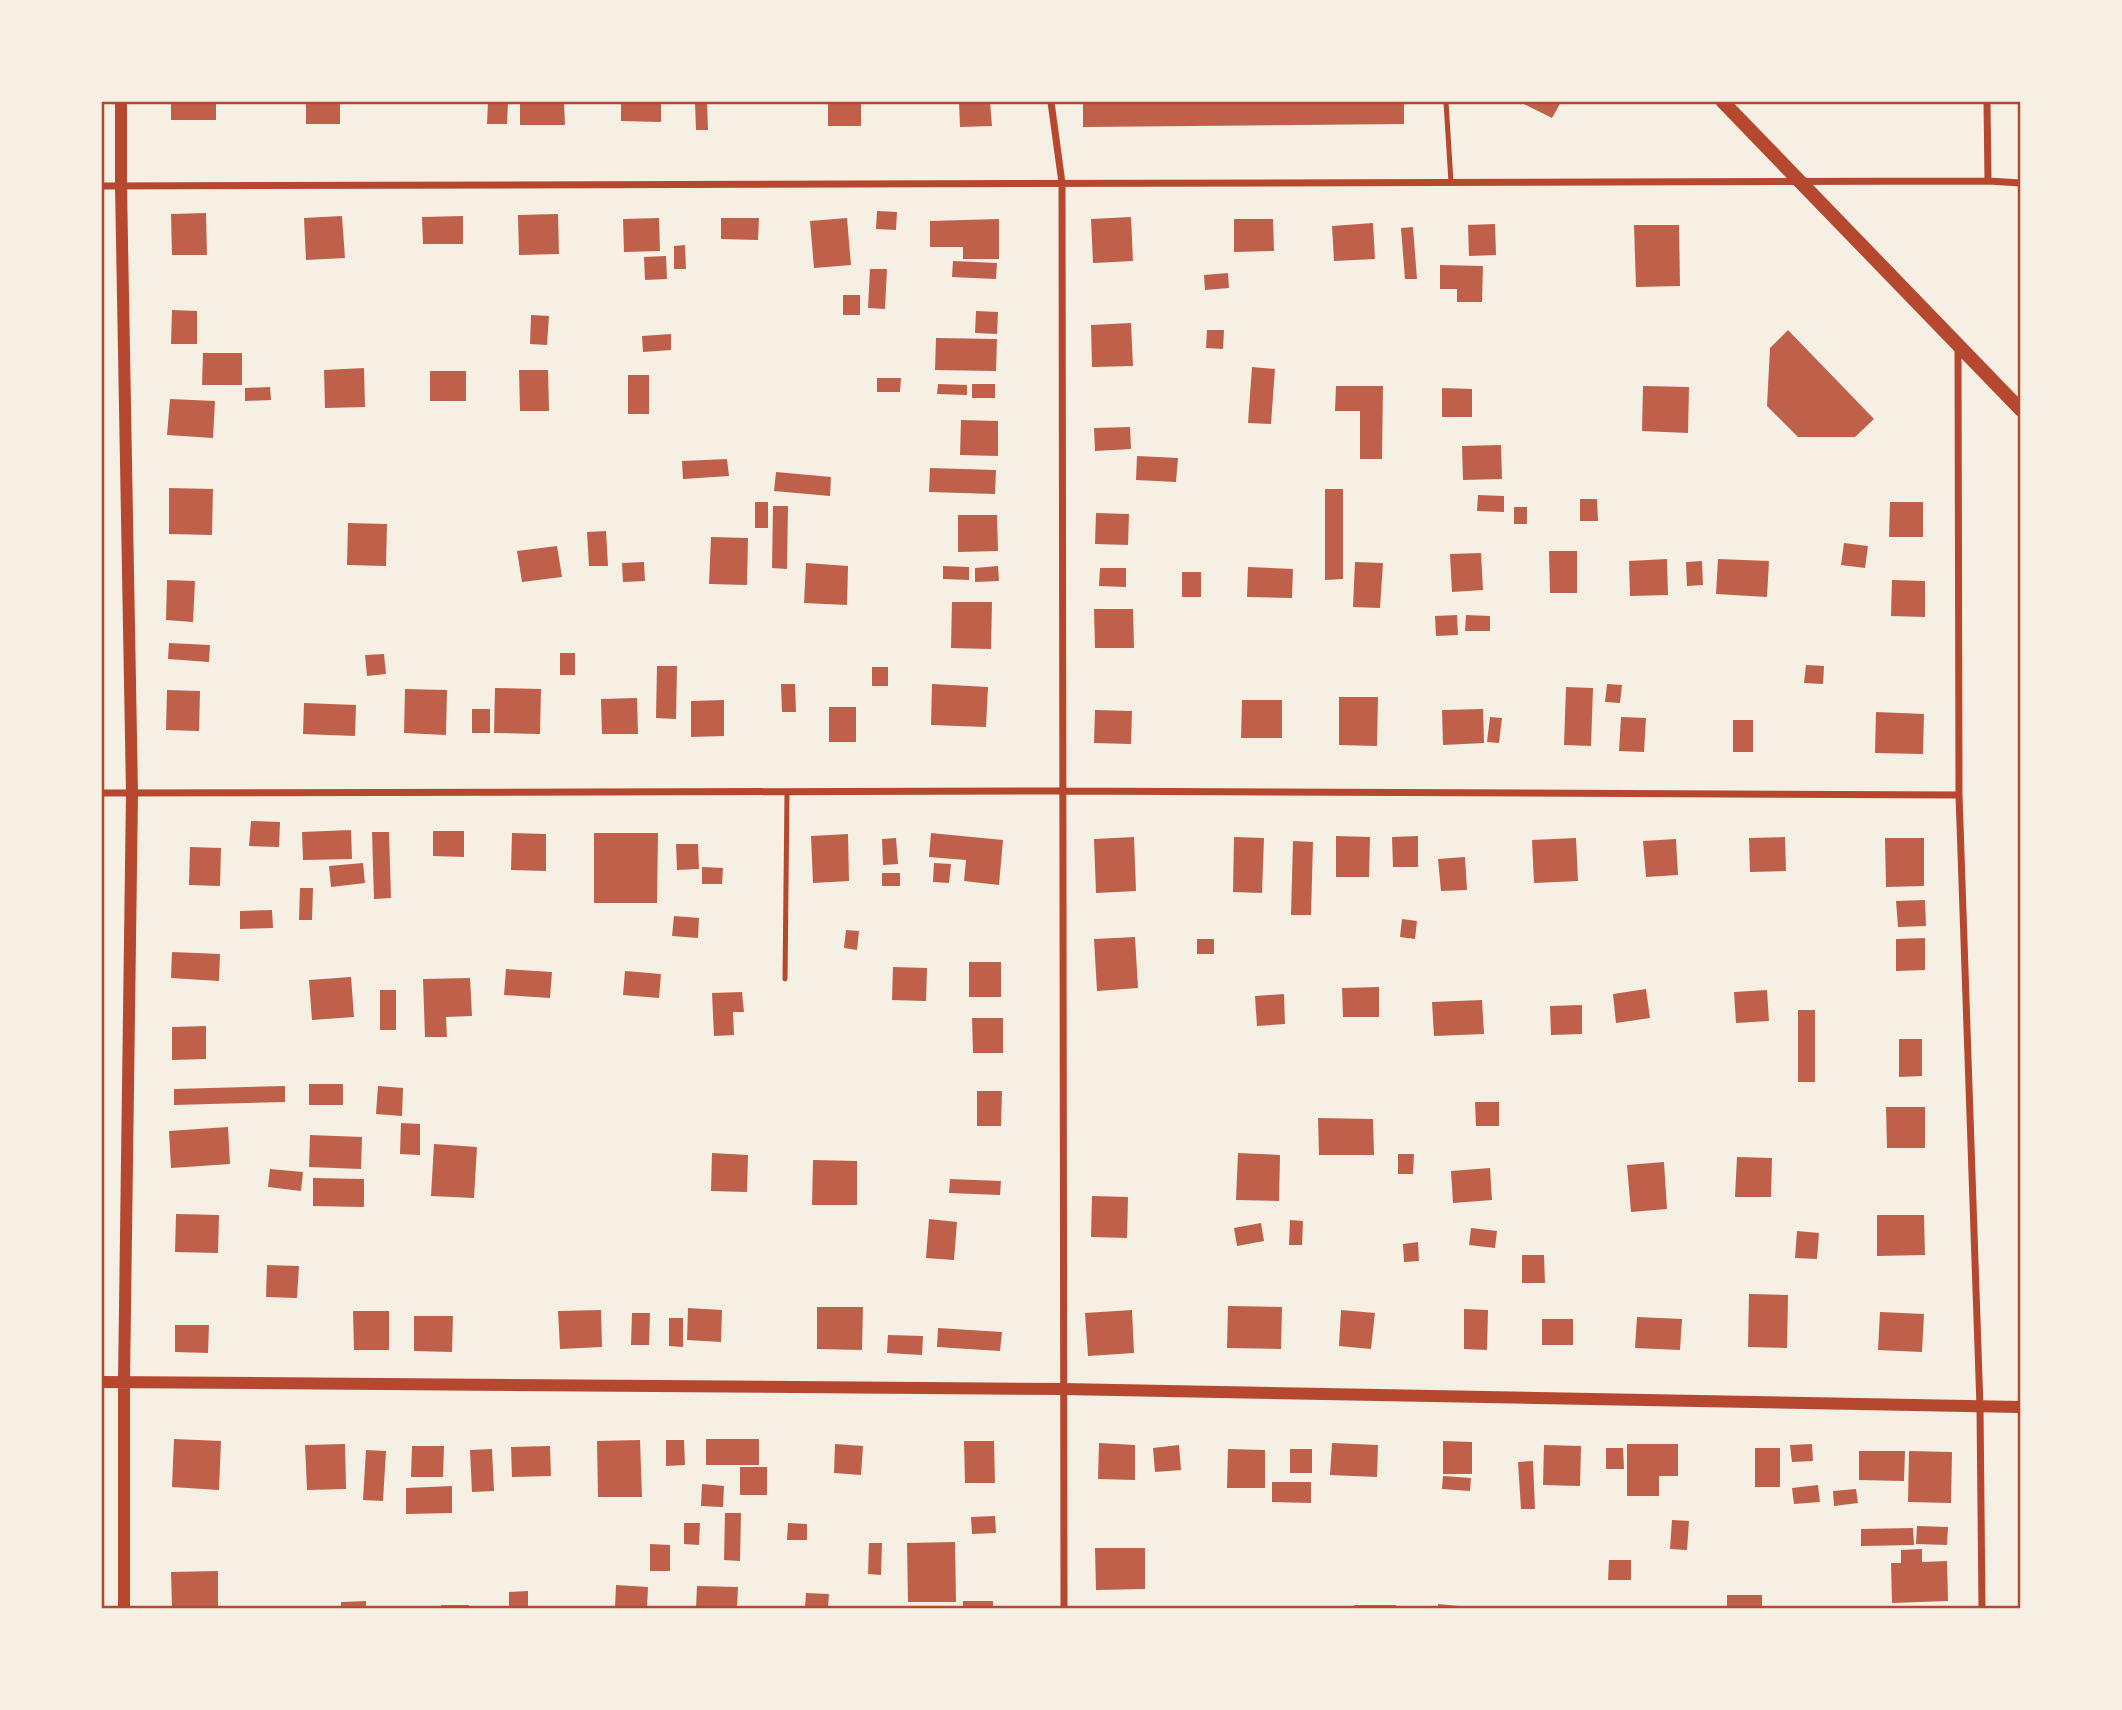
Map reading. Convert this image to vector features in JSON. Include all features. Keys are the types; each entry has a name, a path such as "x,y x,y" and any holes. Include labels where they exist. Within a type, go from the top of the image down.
{"main road":[{"path":"1723,102 2021,410"}],"street":[{"path":"121,102 132,793 124,1382 124,1608"},
{"path":"1051,102 1062,183 1064,1608"},
{"path":"1987,102 1988,181"},
{"path":"102,186 1800,180 2021,183"},
{"path":"1958,345 1959,795 1980,1407 1982,1608"},
{"path":"102,793 1063,791 1959,795"},
{"path":"102,1382 1063,1389 2021,1407"}],"lane":[{"path":"1446,102 1451,182"},
{"path":"785,979 787,792"}],"building":[{"path":"171,102 216,102 216,120 171,120"},
{"path":"306,102 340,102 340,124 306,124"},
{"path":"488,102 508,102 507,124 487,124"},
{"path":"520,102 564,102 565,125 520,125"},
{"path":"621,102 661,102 661,122 621,121"},
{"path":"695,102 707,102 708,130 696,130"},
{"path":"828,102 861,102 861,126 828,126"},
{"path":"959,102 990,102 992,126 960,127"},
{"path":"1083,102 1404,102 1404,124 1083,127"},
{"path":"1520,102 1561,102 1552,118"},
{"path":"877,211 897,212 896,230 876,229"},
{"path":"206,213 207,255 172,255 171,214"},
{"path":"558,214 559,254 519,255 518,215"},
{"path":"342,216 345,258 306,260 304,218"},
{"path":"463,216 463,244 423,244 422,217"},
{"path":"1131,217 1133,261 1093,263 1091,219"},
{"path":"659,218 660,251 624,252 623,219"},
{"path":"721,218 759,218 758,240 721,239"},
{"path":"847,218 851,265 814,268 810,221"},
{"path":"999,219 999,259 963,259 963,247 930,247 930,221"},
{"path":"1234,219 1273,219 1274,251 1234,252"},
{"path":"1373,223 1375,259 1334,261 1332,226"},
{"path":"1495,224 1496,255 1469,256 1468,225"},
{"path":"1634,225 1679,225 1680,286 1636,287"},
{"path":"1413,227 1417,279 1405,279 1401,228"},
{"path":"685,245 686,269 674,269 674,246"},
{"path":"666,256 667,279 645,280 644,257"},
{"path":"953,261 997,263 996,279 952,277"},
{"path":"1440,265 1483,266 1482,302 1457,302 1457,289 1440,289"},
{"path":"870,269 887,269 885,309 868,308"},
{"path":"1228,273 1229,288 1205,290 1204,275"},
{"path":"843,295 860,295 860,315 843,315"},
{"path":"172,310 197,311 197,344 171,344"},
{"path":"976,311 998,312 997,334 975,333"},
{"path":"531,315 549,316 547,345 530,344"},
{"path":"1131,323 1133,366 1092,367 1091,325"},
{"path":"1207,330 1224,330 1223,349 1206,348"},
{"path":"1788,330 1874,419 1855,437 1798,437 1767,406 1770,348"},
{"path":"671,334 671,350 643,352 642,336"},
{"path":"936,338 997,339 996,371 935,370"},
{"path":"203,353 242,353 242,385 202,385"},
{"path":"1252,367 1275,369 1271,424 1248,423"},
{"path":"364,368 365,407 325,408 324,370"},
{"path":"519,370 548,370 549,411 520,411"},
{"path":"430,371 466,371 466,401 430,401"},
{"path":"628,375 649,375 649,414 628,414"},
{"path":"877,378 901,378 900,392 877,392"},
{"path":"938,384 967,385 967,395 937,394"},
{"path":"972,384 995,384 995,398 972,398"},
{"path":"1336,386 1383,386 1382,459 1360,459 1360,411 1335,411"},
{"path":"1643,386 1689,387 1688,433 1642,431"},
{"path":"270,387 271,400 245,401 245,388"},
{"path":"1442,388 1472,389 1472,417 1442,417"},
{"path":"170,399 215,401 213,438 167,435"},
{"path":"961,420 998,421 998,456 960,455"},
{"path":"1130,427 1131,449 1095,451 1094,428"},
{"path":"1501,445 1502,479 1463,480 1462,446"},
{"path":"1137,456 1178,458 1176,482 1136,480"},
{"path":"727,459 729,476 683,479 682,461"},
{"path":"930,468 996,470 995,494 929,492"},
{"path":"776,472 831,477 830,496 774,491"},
{"path":"169,488 213,489 212,535 169,534"},
{"path":"1325,489 1343,489 1343,579 1325,580"},
{"path":"1478,495 1504,496 1504,512 1477,511"},
{"path":"1580,499 1597,499 1598,521 1580,521"},
{"path":"755,502 768,502 768,528 755,528"},
{"path":"1890,502 1923,502 1923,537 1889,537"},
{"path":"773,506 788,506 787,569 772,568"},
{"path":"1514,507 1527,507 1527,524 1514,524"},
{"path":"1096,513 1129,514 1128,545 1095,544"},
{"path":"958,515 997,515 998,551 958,552"},
{"path":"348,523 387,524 386,566 347,565"},
{"path":"606,531 608,566 589,566 587,532"},
{"path":"711,537 748,538 747,585 709,584"},
{"path":"1844,543 1868,546 1865,568 1841,565"},
{"path":"557,546 562,577 522,582 517,551"},
{"path":"1549,551 1577,551 1577,593 1550,593"},
{"path":"1481,553 1483,590 1452,592 1450,554"},
{"path":"1667,559 1668,595 1630,596 1629,561"},
{"path":"1718,559 1769,561 1767,597 1716,594"},
{"path":"1702,561 1703,585 1687,586 1686,562"},
{"path":"644,562 645,581 623,582 622,563"},
{"path":"1355,562 1383,563 1380,608 1353,607"},
{"path":"806,563 848,566 847,605 804,603"},
{"path":"943,566 969,567 969,580 943,579"},
{"path":"998,566 999,581 975,582 975,568"},
{"path":"1248,567 1293,569 1292,598 1247,597"},
{"path":"1100,568 1126,568 1126,587 1099,586"},
{"path":"1182,572 1201,572 1201,597 1182,597"},
{"path":"167,580 195,581 193,622 166,620"},
{"path":"1892,580 1925,581 1925,617 1891,616"},
{"path":"952,602 992,602 991,649 951,648"},
{"path":"1094,609 1133,609 1134,648 1095,648"},
{"path":"1457,615 1458,635 1436,636 1435,616"},
{"path":"1466,615 1490,616 1490,631 1465,631"},
{"path":"169,643 210,645 209,662 168,659"},
{"path":"560,653 575,653 575,675 560,675"},
{"path":"384,654 386,674 367,676 365,655"},
{"path":"1806,665 1824,666 1823,684 1804,683"},
{"path":"657,666 677,666 676,719 656,718"},
{"path":"872,667 888,667 888,686 872,686"},
{"path":"781,684 795,684 796,712 782,712"},
{"path":"932,684 988,687 986,727 931,725"},
{"path":"1607,684 1622,685 1620,703 1605,702"},
{"path":"1566,687 1593,688 1591,746 1564,745"},
{"path":"495,688 541,689 540,734 494,733"},
{"path":"405,689 447,690 446,735 404,733"},
{"path":"167,690 200,691 199,731 166,730"},
{"path":"1339,697 1378,697 1377,746 1339,745"},
{"path":"637,698 638,734 602,734 601,699"},
{"path":"724,700 724,736 691,737 691,701"},
{"path":"1242,700 1282,700 1282,738 1241,738"},
{"path":"304,703 356,705 355,736 303,734"},
{"path":"829,707 856,707 856,742 829,742"},
{"path":"472,709 490,709 490,733 472,733"},
{"path":"1483,709 1484,743 1443,745 1442,710"},
{"path":"1095,710 1132,711 1131,744 1094,743"},
{"path":"1876,712 1924,714 1923,754 1875,753"},
{"path":"1490,717 1502,718 1499,743 1487,742"},
{"path":"1621,717 1646,718 1644,752 1619,751"},
{"path":"1733,720 1753,720 1753,752 1733,752"},
{"path":"251,821 280,822 279,847 249,846"},
{"path":"351,830 352,859 303,860 302,832"},
{"path":"433,831 464,831 464,857 433,856"},
{"path":"372,832 389,832 391,898 374,899"},
{"path":"512,833 546,834 546,871 511,870"},
{"path":"594,833 658,833 657,903 594,903"},
{"path":"931,833 1003,840 999,885 964,881 966,860 929,857"},
{"path":"848,834 849,881 813,883 811,836"},
{"path":"1336,836 1370,837 1369,877 1336,877"},
{"path":"1418,836 1418,867 1393,867 1392,837"},
{"path":"1134,837 1136,891 1096,893 1094,839"},
{"path":"1234,837 1264,838 1262,893 1233,892"},
{"path":"1785,837 1786,871 1750,872 1749,838"},
{"path":"896,838 898,864 883,865 882,839"},
{"path":"1576,838 1578,881 1534,883 1532,840"},
{"path":"1885,838 1924,838 1924,886 1886,887"},
{"path":"1676,839 1678,875 1646,877 1643,841"},
{"path":"1293,841 1313,842 1311,915 1291,915"},
{"path":"676,844 698,844 699,869 677,870"},
{"path":"190,847 221,848 220,886 189,885"},
{"path":"1465,857 1467,890 1441,891 1438,859"},
{"path":"363,863 365,883 331,887 329,866"},
{"path":"934,863 951,864 949,883 933,882"},
{"path":"702,867 723,868 722,884 702,884"},
{"path":"882,873 900,873 900,886 882,886"},
{"path":"300,888 313,888 312,920 299,920"},
{"path":"1925,900 1926,926 1898,927 1896,901"},
{"path":"272,910 273,928 240,929 240,911"},
{"path":"674,916 699,918 698,938 672,936"},
{"path":"1402,919 1417,921 1415,939 1400,937"},
{"path":"846,930 859,931 857,950 844,948"},
{"path":"1135,937 1138,988 1097,991 1094,939"},
{"path":"1925,938 1925,970 1896,971 1896,939"},
{"path":"1197,939 1214,939 1214,954 1197,954"},
{"path":"172,952 220,954 219,981 171,978"},
{"path":"969,962 1001,962 1001,997 969,997"},
{"path":"893,967 927,968 926,1001 892,1000"},
{"path":"506,969 552,972 550,998 504,995"},
{"path":"625,971 661,974 659,998 623,995"},
{"path":"351,977 354,1017 312,1020 309,980"},
{"path":"470,978 472,1016 446,1017 447,1037 425,1037 423,979"},
{"path":"1379,987 1379,1017 1343,1017 1342,988"},
{"path":"1646,989 1650,1018 1616,1023 1613,994"},
{"path":"380,990 396,990 396,1030 380,1030"},
{"path":"1767,990 1769,1021 1736,1023 1734,992"},
{"path":"742,992 744,1012 733,1012 734,1035 714,1036 712,993"},
{"path":"1284,994 1285,1024 1257,1026 1255,996"},
{"path":"1482,1000 1484,1034 1434,1036 1432,1002"},
{"path":"1582,1005 1582,1034 1551,1035 1550,1006"},
{"path":"1798,1010 1815,1010 1815,1082 1798,1082"},
{"path":"972,1018 1003,1018 1003,1053 973,1053"},
{"path":"206,1026 206,1059 172,1060 172,1027"},
{"path":"1899,1039 1922,1039 1922,1076 1899,1077"},
{"path":"309,1084 343,1084 343,1105 309,1105"},
{"path":"285,1086 285,1102 174,1105 174,1089"},
{"path":"378,1086 403,1088 402,1116 376,1114"},
{"path":"977,1091 1002,1091 1001,1126 977,1126"},
{"path":"1475,1102 1499,1102 1499,1126 1476,1126"},
{"path":"1886,1107 1925,1107 1925,1148 1887,1148"},
{"path":"1318,1118 1373,1119 1374,1155 1319,1155"},
{"path":"401,1123 420,1124 420,1155 400,1154"},
{"path":"228,1127 230,1164 171,1168 169,1131"},
{"path":"310,1135 362,1137 361,1169 309,1167"},
{"path":"434,1144 477,1147 474,1198 431,1196"},
{"path":"712,1153 748,1155 747,1192 711,1191"},
{"path":"1238,1153 1280,1155 1279,1201 1236,1200"},
{"path":"1398,1154 1414,1154 1413,1174 1398,1174"},
{"path":"1737,1157 1772,1158 1771,1197 1735,1197"},
{"path":"813,1160 857,1161 857,1205 812,1205"},
{"path":"1664,1162 1667,1209 1631,1212 1627,1165"},
{"path":"1490,1168 1492,1200 1453,1203 1451,1171"},
{"path":"270,1169 303,1172 301,1191 268,1187"},
{"path":"313,1178 364,1179 364,1207 313,1206"},
{"path":"950,1179 1001,1181 1000,1195 949,1193"},
{"path":"1092,1196 1128,1197 1127,1238 1091,1237"},
{"path":"176,1214 219,1215 218,1253 175,1252"},
{"path":"1877,1215 1924,1215 1925,1255 1877,1256"},
{"path":"929,1219 957,1222 954,1260 926,1258"},
{"path":"1290,1220 1303,1221 1302,1245 1289,1245"},
{"path":"1261,1223 1264,1241 1237,1246 1234,1228"},
{"path":"1471,1228 1497,1231 1495,1248 1469,1245"},
{"path":"1797,1231 1819,1233 1817,1259 1795,1258"},
{"path":"1418,1242 1419,1261 1404,1262 1403,1244"},
{"path":"1522,1255 1544,1255 1545,1283 1522,1283"},
{"path":"267,1265 299,1266 297,1298 266,1297"},
{"path":"1749,1294 1788,1295 1787,1348 1748,1347"},
{"path":"1228,1306 1282,1307 1281,1349 1227,1348"},
{"path":"817,1307 863,1307 862,1350 817,1349"},
{"path":"688,1308 722,1310 721,1342 687,1340"},
{"path":"1464,1309 1488,1310 1487,1350 1464,1349"},
{"path":"601,1310 602,1347 560,1349 558,1311"},
{"path":"1132,1310 1134,1353 1088,1356 1085,1313"},
{"path":"1341,1310 1375,1313 1371,1349 1339,1346"},
{"path":"353,1311 389,1311 389,1350 354,1350"},
{"path":"1880,1312 1924,1314 1922,1352 1878,1350"},
{"path":"632,1313 650,1313 649,1345 631,1345"},
{"path":"414,1316 453,1316 452,1352 414,1351"},
{"path":"1637,1317 1682,1319 1680,1350 1635,1348"},
{"path":"669,1318 683,1318 683,1347 669,1346"},
{"path":"1542,1319 1573,1319 1573,1345 1542,1345"},
{"path":"175,1325 209,1325 208,1353 175,1352"},
{"path":"938,1328 1002,1332 1000,1351 937,1347"},
{"path":"888,1335 923,1336 922,1355 887,1353"},
{"path":"174,1439 221,1441 219,1490 172,1487"},
{"path":"706,1439 759,1439 759,1465 706,1465"},
{"path":"640,1440 642,1497 598,1497 597,1441"},
{"path":"666,1440 684,1440 685,1465 666,1466"},
{"path":"964,1441 994,1441 995,1483 965,1483"},
{"path":"1443,1441 1472,1442 1472,1474 1443,1474"},
{"path":"1099,1443 1135,1445 1135,1480 1098,1479"},
{"path":"1332,1443 1378,1445 1377,1477 1330,1475"},
{"path":"345,1444 346,1489 307,1490 305,1445"},
{"path":"835,1444 863,1446 861,1475 834,1473"},
{"path":"1627,1444 1678,1444 1678,1476 1659,1476 1659,1496 1627,1496"},
{"path":"1812,1444 1813,1461 1792,1462 1790,1445"},
{"path":"1179,1445 1181,1470 1155,1472 1153,1448"},
{"path":"1544,1445 1581,1446 1580,1486 1543,1485"},
{"path":"412,1446 444,1446 443,1477 411,1477"},
{"path":"550,1446 551,1476 512,1477 511,1447"},
{"path":"1606,1448 1623,1448 1624,1469 1606,1469"},
{"path":"1755,1448 1780,1448 1780,1487 1755,1487"},
{"path":"492,1449 494,1491 472,1492 470,1450"},
{"path":"1228,1449 1265,1450 1265,1488 1227,1488"},
{"path":"1290,1449 1312,1449 1312,1473 1290,1473"},
{"path":"366,1450 386,1451 383,1501 363,1500"},
{"path":"1859,1451 1905,1451 1904,1481 1859,1480"},
{"path":"1909,1451 1952,1452 1951,1503 1908,1502"},
{"path":"1533,1461 1535,1509 1521,1509 1518,1462"},
{"path":"740,1467 767,1467 767,1495 740,1495"},
{"path":"1443,1476 1471,1478 1470,1491 1442,1489"},
{"path":"1272,1482 1311,1482 1311,1503 1272,1502"},
{"path":"702,1484 724,1486 723,1507 701,1506"},
{"path":"1818,1485 1820,1502 1794,1504 1792,1488"},
{"path":"452,1486 452,1513 406,1514 406,1488"},
{"path":"1856,1489 1858,1503 1834,1506 1833,1491"},
{"path":"725,1513 741,1513 740,1561 724,1560"},
{"path":"995,1516 996,1533 972,1534 971,1517"},
{"path":"1672,1520 1689,1521 1687,1550 1670,1549"},
{"path":"684,1523 700,1523 699,1545 684,1544"},
{"path":"788,1523 807,1524 807,1540 787,1540"},
{"path":"1917,1526 1948,1527 1947,1545 1916,1544"},
{"path":"1913,1528 1914,1545 1861,1546 1861,1529"},
{"path":"955,1542 956,1602 908,1602 907,1543"},
{"path":"869,1543 882,1543 881,1575 868,1574"},
{"path":"650,1544 670,1545 670,1571 650,1571"},
{"path":"1095,1548 1145,1548 1145,1589 1096,1590"},
{"path":"1922,1549 1922,1562 1947,1561 1948,1601 1892,1603 1891,1563 1901,1563 1901,1550"},
{"path":"1609,1560 1631,1560 1631,1580 1608,1580"},
{"path":"218,1571 218,1608 172,1608 171,1572"},
{"path":"616,1585 648,1587 647,1608 615,1608"},
{"path":"697,1586 738,1587 737,1608 696,1608"},
{"path":"528,1591 528,1608 509,1608 509,1592"},
{"path":"806,1593 829,1594 828,1608 805,1608"},
{"path":"1727,1595 1762,1595 1762,1608 1727,1608"},
{"path":"366,1601 366,1608 341,1608 341,1602"},
{"path":"963,1601 993,1601 993,1608 963,1608"},
{"path":"1438,1604 1469,1607 1469,1608 1438,1608"},
{"path":"441,1605 469,1605 469,1608 441,1608"},
{"path":"1354,1605 1396,1605 1396,1608 1354,1608"}]}
